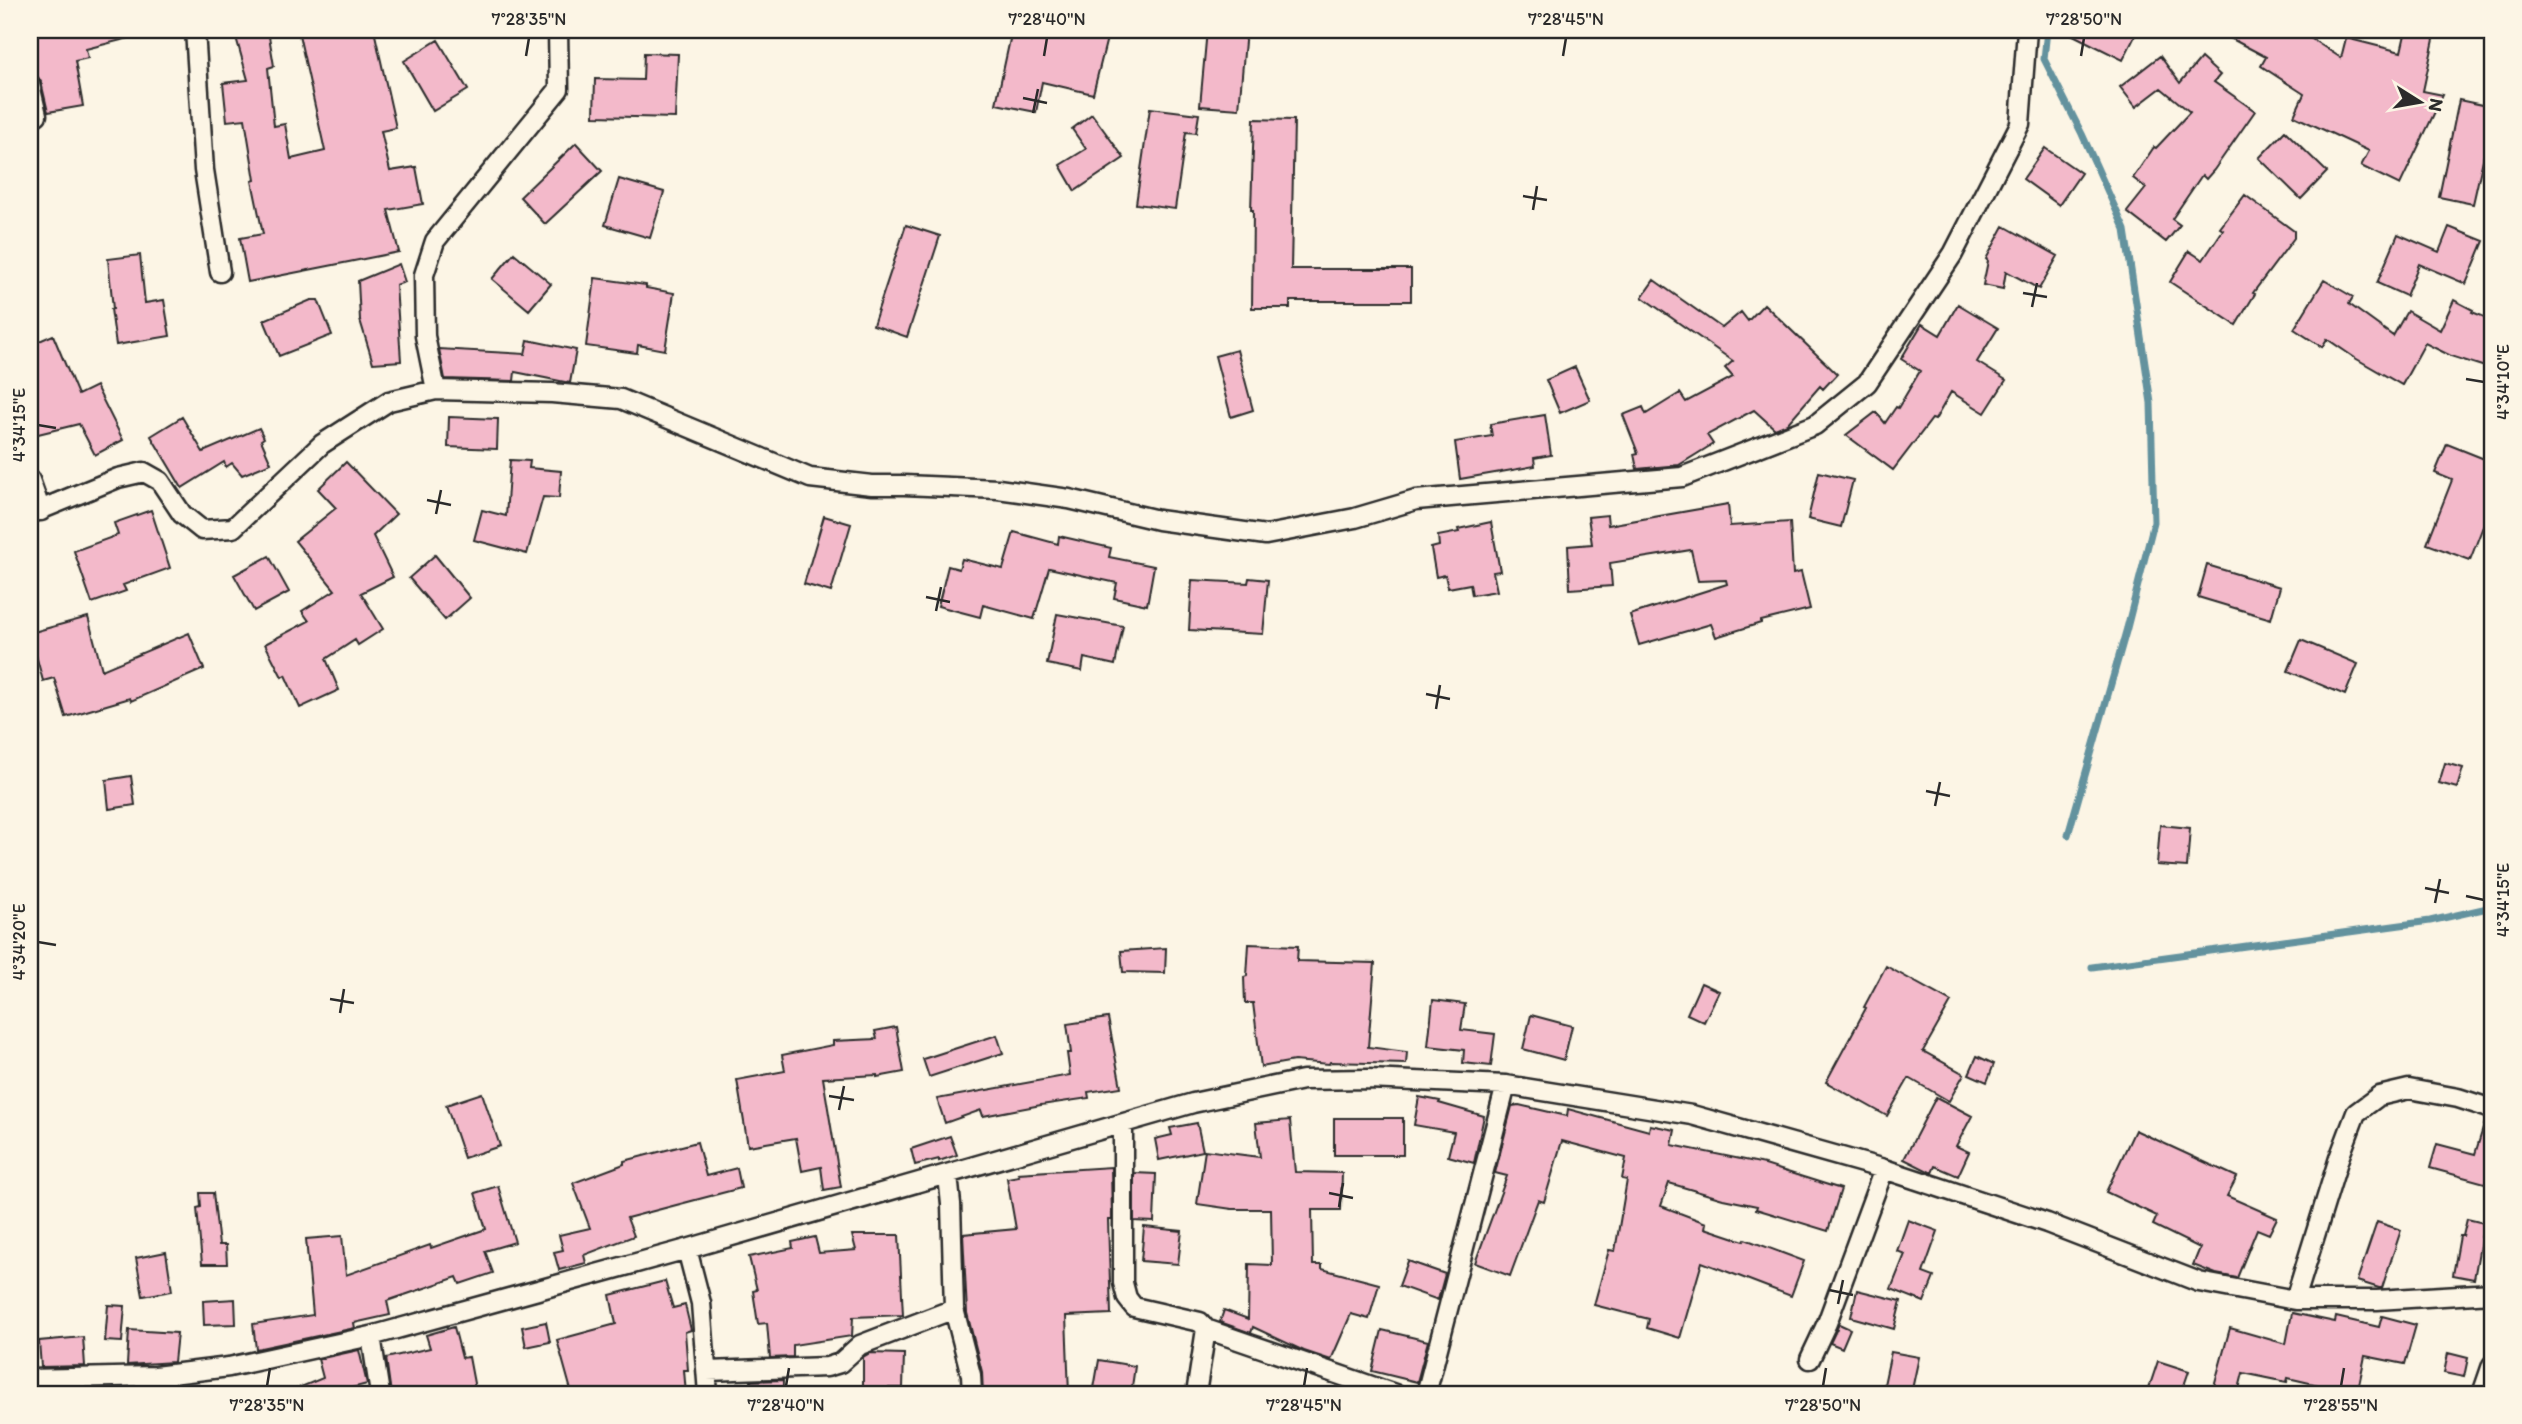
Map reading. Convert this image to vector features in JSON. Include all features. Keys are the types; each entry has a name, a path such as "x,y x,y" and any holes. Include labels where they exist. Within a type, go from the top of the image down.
{"street":[{"path":"195,30 204,170 220,272"},
{"path":"436,390 425,335 424,275 435,241 559,89 558,30"},
{"path":"30,480 35,513 118,478 144,472 160,481 182,514 202,530 233,528 322,444 389,401 436,390 552,393 621,399 810,478 872,485 998,489 1069,499 1158,520 1266,535 1355,518 1416,500 1682,477 1815,425 1867,383 1953,254 2020,124 2027,30"},
{"path":"30,85 37,115"},
{"path":"30,1379 155,1376 229,1367 371,1336 687,1250 1193,1103 1304,1080 1368,1079 1506,1086 1692,1115 1884,1169 2047,1223 2199,1282 2294,1300 2377,1300 2492,1293"},
{"path":"1426,1394 1506,1086"},
{"path":"2294,1300 2356,1113 2379,1096 2409,1089 2458,1098 2492,1109"},
{"path":"1123,1123 1123,1283 1127,1298 1134,1307 1200,1322 1206,1329 1395,1394"},
{"path":"1810,1359 1827,1323 1884,1169"},
{"path":"948,1175 954,1309 971,1375 972,1394"},
{"path":"687,1250 701,1303 708,1394"},
{"path":"707,1371 827,1367 840,1363 860,1345 954,1309"},
{"path":"1196,1394 1206,1329"},
{"path":"371,1336 380,1394"},
{"path":"2483,1394 2492,1365"},
{"path":"154,1394 155,1376"}],"building":[{"path":"30,30 136,30 137,36 86,49 88,58 75,61 83,106 48,112 41,82 38,77 30,74"},
{"path":"234,30 268,30 274,66 268,68 274,126 285,124 291,159 325,151 298,30 374,30 396,128 381,131 390,171 416,167 423,204 388,210 399,252 248,282 240,238 263,234 252,181 255,180 245,119 227,121 223,83 248,80"},
{"path":"1012,30 1109,30 1093,94 1042,82 1036,112 996,104"},
{"path":"1207,30 1246,30 1239,109 1200,106"},
{"path":"2063,30 2138,30 2123,60"},
{"path":"2215,30 2298,30 2341,58 2346,38 2401,52 2406,30 2436,30 2423,91 2443,95 2400,185 2361,166 2369,151 2294,116 2304,94 2261,66 2266,57"},
{"path":"438,40 468,90 433,111 404,61"},
{"path":"644,53 678,54 675,118 594,116 595,79 643,80"},
{"path":"2160,56 2180,83 2201,58 2220,75 2214,82 2255,111 2214,170 2206,179 2202,175 2172,219 2180,225 2166,242 2127,212 2146,188 2133,178 2154,147 2156,148 2190,112 2161,88 2136,107 2120,87"},
{"path":"2459,100 2492,107 2492,138 2488,156 2484,155 2473,204 2439,197"},
{"path":"1150,108 1199,114 1196,133 1186,132 1175,209 1136,204"},
{"path":"1092,114 1124,158 1075,191 1060,165 1086,149 1072,129"},
{"path":"1254,119 1294,120 1291,269 1411,269 1411,301 1290,301 1290,308 1252,308"},
{"path":"2285,131 2327,172 2301,199 2259,158"},
{"path":"576,143 602,171 545,224 520,197"},
{"path":"2045,148 2081,173 2059,205 2023,179"},
{"path":"619,179 664,192 650,238 605,225"},
{"path":"2245,195 2294,231 2294,238 2253,293 2255,294 2236,325 2170,282 2189,251 2203,260 2223,230 2220,228"},
{"path":"906,225 940,236 907,337 873,325"},
{"path":"2004,226 2058,256 2039,289 2006,271 2003,289 1983,285 1988,261 1986,259"},
{"path":"2449,227 2484,241 2466,284 2419,264 2406,296 2377,283 2398,234 2439,252"},
{"path":"514,253 551,284 529,310 492,279"},
{"path":"140,255 145,303 164,300 170,336 116,345 108,259"},
{"path":"399,264 405,282 396,285 401,361 373,363 360,320 358,281"},
{"path":"595,278 646,285 646,288 674,293 665,350 638,345 637,353 586,346"},
{"path":"1654,280 1722,328 1741,312 1748,321 1764,304 1837,374 1823,389 1820,386 1787,424 1775,429 1754,410 1707,435 1713,444 1679,465 1637,469 1634,454 1638,453 1623,415 1643,407 1646,414 1680,393 1686,402 1733,377 1725,368 1733,361 1642,297"},
{"path":"2324,280 2353,297 2349,304 2393,336 2407,311 2440,330 2454,300 2473,310 2472,312 2492,320 2492,350 2485,367 2451,356 2425,343 2402,385 2327,339 2322,347 2294,329"},
{"path":"311,300 318,300 332,335 279,356 264,320"},
{"path":"1958,304 1998,328 1977,362 2006,380 1985,413 1951,392 1935,420 1932,419 1893,470 1846,435 1876,412 1885,423 1896,407 1898,408 1920,371 1901,359 1922,324 1940,335"},
{"path":"53,335 78,395 96,386 123,440 95,455 79,424 30,436 30,345"},
{"path":"528,340 576,350 570,383 515,372 514,381 445,379 439,349 525,354"},
{"path":"1237,350 1253,410 1231,417 1215,356"},
{"path":"1575,367 1590,400 1560,413 1546,380"},
{"path":"1545,415 1551,455 1534,458 1535,466 1460,479 1455,442 1492,436 1490,424"},
{"path":"182,417 203,452 259,428 271,463 242,475 232,463 226,467 224,462 182,488 151,436"},
{"path":"449,417 498,419 497,449 448,447"},
{"path":"2447,444 2492,462 2492,503 2470,560 2427,544 2452,480 2435,473"},
{"path":"510,460 530,461 529,468 561,471 559,498 543,497 527,554 474,540 482,510 506,516"},
{"path":"346,462 396,514 373,536 393,577 361,593 383,629 358,645 355,640 326,659 339,690 300,708 285,675 282,677 265,644 309,621 302,611 335,590 295,541 336,508 318,489"},
{"path":"1819,472 1853,480 1841,527 1808,519"},
{"path":"1728,504 1730,526 1790,522 1793,574 1801,572 1810,609 1761,621 1716,637 1711,624 1639,645 1630,615 1727,584 1726,580 1698,581 1691,550 1610,563 1612,586 1570,589 1568,546 1592,544 1588,517 1607,515 1608,525"},
{"path":"151,510 170,568 123,585 126,591 92,603 74,551 118,535 114,523"},
{"path":"824,516 851,524 831,592 804,584"},
{"path":"1491,522 1500,571 1493,572 1497,591 1472,595 1470,584 1448,588 1445,575 1436,577 1431,548 1439,546 1438,536"},
{"path":"1014,532 1058,544 1059,536 1111,548 1109,557 1154,566 1147,605 1114,598 1117,583 1049,568 1034,619 983,605 980,617 938,606 948,566 959,569 962,559 1003,569"},
{"path":"435,555 470,598 445,620 409,578"},
{"path":"269,556 289,592 254,611 234,575"},
{"path":"2207,565 2280,587 2271,619 2198,597"},
{"path":"1249,578 1268,580 1263,634 1189,630 1192,580 1248,583"},
{"path":"1057,614 1123,626 1115,665 1084,658 1082,671 1047,664"},
{"path":"88,617 102,670 189,633 204,669 131,701 130,698 66,717 54,678 43,681 30,633"},
{"path":"2301,640 2358,664 2345,695 2288,671"},
{"path":"2445,763 2463,768 2457,788 2439,783"},
{"path":"131,776 135,805 109,809 106,780"},
{"path":"2160,825 2190,828 2187,867 2157,865"},
{"path":"1249,944 1298,946 1297,961 1375,963 1368,1047 1407,1052 1406,1064 1294,1061 1261,1067 1253,1003 1245,1003 1244,977 1247,976"},
{"path":"1166,948 1165,973 1123,972 1121,951"},
{"path":"1886,966 1951,1002 1923,1051 1964,1074 1949,1101 1909,1078 1887,1116 1826,1082"},
{"path":"1701,983 1719,991 1704,1022 1687,1014"},
{"path":"1433,1000 1465,1004 1461,1030 1495,1034 1491,1066 1463,1063 1464,1050 1428,1046"},
{"path":"1531,1015 1572,1026 1564,1060 1523,1049"},
{"path":"1108,1018 1121,1087 1088,1092 1089,1098 983,1116 981,1110 945,1123 937,1099 1070,1075 1067,1053 1071,1053 1067,1024"},
{"path":"896,1027 904,1072 877,1077 823,1078 841,1187 824,1190 821,1167 802,1171 796,1138 748,1146 737,1080 785,1071 782,1055 833,1045 833,1041 877,1039 875,1031"},
{"path":"997,1035 1003,1053 929,1077 923,1059"},
{"path":"1977,1056 1994,1064 1987,1082 1969,1074"},
{"path":"482,1093 500,1146 464,1158 446,1105"},
{"path":"1419,1097 1484,1116 1474,1163 1448,1156 1454,1132 1414,1125"},
{"path":"1936,1097 1972,1116 1956,1146 1969,1152 1958,1176 1935,1166 1932,1173 1904,1159"},
{"path":"1519,1105 1567,1116 1568,1109 1649,1131 1650,1125 1675,1130 1672,1145 1765,1164 1841,1189 1828,1231 1756,1209 1757,1206 1669,1183 1661,1206 1706,1223 1705,1228 1744,1241 1745,1239 1804,1261 1791,1296 1702,1262 1680,1338 1647,1328 1649,1319 1594,1305 1609,1250 1615,1251 1627,1180 1622,1179 1626,1158 1562,1141 1544,1202 1538,1200 1510,1276 1475,1263 1507,1176 1495,1173 1512,1106"},
{"path":"1334,1118 1403,1118 1403,1155 1334,1155"},
{"path":"2486,1119 2492,1120 2492,1185 2430,1168 2437,1144 2475,1154"},
{"path":"1290,1120 1295,1172 1342,1173 1341,1210 1312,1210 1313,1265 1322,1265 1322,1269 1379,1284 1369,1319 1351,1314 1331,1360 1304,1351 1253,1327 1251,1333 1220,1322 1224,1310 1248,1319 1249,1264 1272,1265 1271,1209 1232,1209 1197,1204 1205,1150 1260,1157 1256,1123"},
{"path":"1197,1123 1203,1151 1159,1160 1155,1139 1172,1135 1170,1128"},
{"path":"2135,1130 2237,1177 2227,1196 2277,1218 2269,1234 2257,1229 2237,1278 2216,1274 2193,1265 2200,1248 2153,1225 2157,1216 2106,1192"},
{"path":"950,1136 957,1155 915,1165 911,1149"},
{"path":"697,1142 706,1176 737,1168 741,1188 627,1218 634,1236 584,1255 586,1263 559,1270 554,1252 563,1250 559,1235 590,1228 573,1183 624,1164 624,1161"},
{"path":"1111,1167 1112,1220 1108,1220 1111,1314 1066,1316 1069,1394 1028,1394 1028,1388 983,1394 982,1372 967,1313 963,1234 1016,1229 1007,1178 1019,1176 1018,1173"},
{"path":"1134,1173 1156,1174 1154,1222 1134,1221"},
{"path":"498,1186 515,1242 485,1251 493,1273 460,1284 457,1277 387,1301 390,1315 354,1323 355,1328 256,1349 253,1324 313,1315 306,1239 342,1236 346,1275 430,1245 431,1248 486,1229 475,1193"},
{"path":"200,1193 213,1193 219,1245 226,1245 227,1264 202,1264 197,1208 201,1207"},
{"path":"2467,1219 2484,1223 2474,1279 2453,1275 2460,1236 2463,1236"},
{"path":"1908,1220 1938,1231 1923,1273 1934,1277 1924,1302 1891,1289 1905,1254 1897,1251"},
{"path":"2377,1222 2401,1230 2382,1288 2357,1281"},
{"path":"1144,1227 1182,1231 1178,1264 1141,1261"},
{"path":"852,1235 899,1235 903,1315 853,1317 852,1336 793,1345 793,1357 770,1358 767,1323 758,1324 753,1291 757,1290 749,1257 793,1248 792,1242 815,1237 819,1253 856,1250"},
{"path":"166,1252 172,1291 143,1296 136,1258"},
{"path":"1408,1261 1445,1274 1438,1300 1399,1286"},
{"path":"665,1281 673,1308 685,1305 691,1330 685,1332 688,1370 684,1370 686,1394 572,1394 557,1340 616,1324 610,1295"},
{"path":"1857,1290 1901,1301 1894,1329 1851,1317"},
{"path":"235,1299 236,1324 204,1325 203,1301"},
{"path":"108,1305 125,1306 122,1342 105,1341"},
{"path":"2292,1313 2335,1322 2336,1317 2379,1327 2382,1316 2416,1325 2405,1364 2365,1356 2357,1394 2288,1378 2287,1382 2243,1373 2238,1393 2214,1386 2230,1328 2286,1344"},
{"path":"546,1322 550,1342 526,1347 522,1327"},
{"path":"1839,1324 1850,1329 1842,1348 1830,1343"},
{"path":"454,1327 462,1358 469,1357 476,1394 391,1394 386,1358 430,1348 426,1335"},
{"path":"129,1330 177,1333 174,1362 127,1365"},
{"path":"1382,1330 1428,1341 1417,1382 1372,1371"},
{"path":"83,1337 85,1366 41,1367 39,1341"},
{"path":"359,1350 367,1384 329,1394 284,1394 323,1378 318,1359"},
{"path":"1891,1352 1919,1357 1911,1394 1882,1394"},
{"path":"870,1353 904,1354 903,1388 863,1388 863,1357"},
{"path":"2448,1353 2468,1358 2464,1377 2444,1373"},
{"path":"1099,1360 1135,1366 1131,1394 1093,1394"},
{"path":"2158,1361 2189,1371 2181,1394 2147,1394"},
{"path":"783,1380 783,1394 751,1394 751,1381"}],"waterway":[{"path":"2047,30 2044,59 2082,134 2125,230 2151,403 2154,522 2068,835"},
{"path":"2092,967 2430,921 2492,907"}]}
